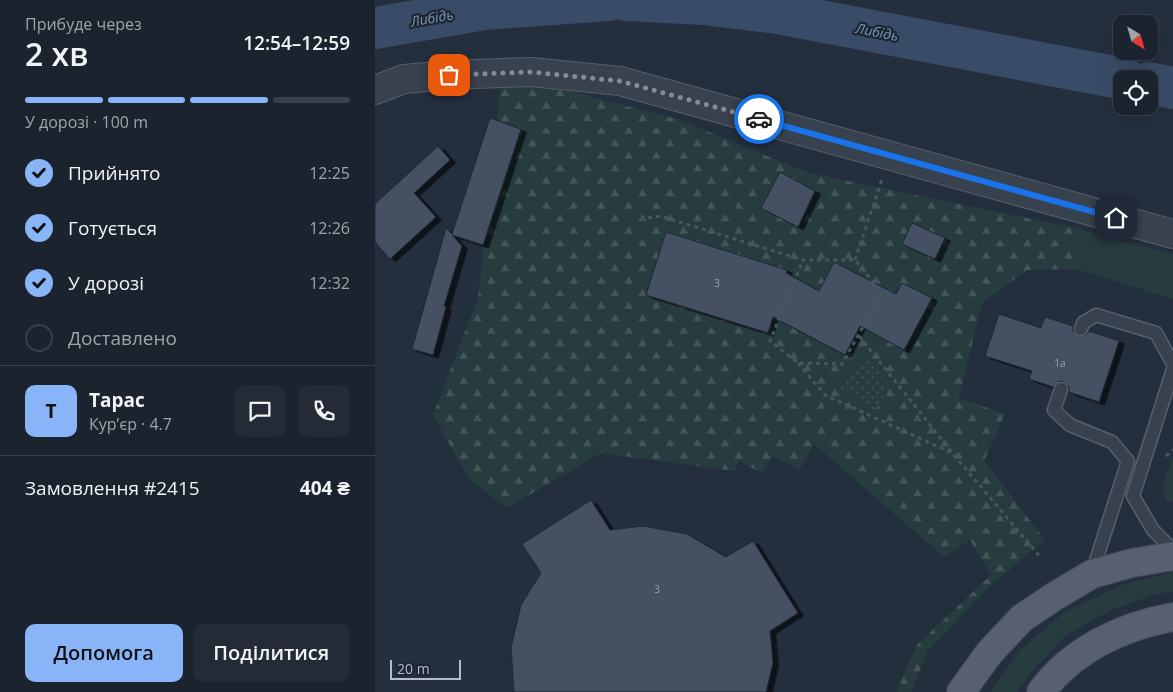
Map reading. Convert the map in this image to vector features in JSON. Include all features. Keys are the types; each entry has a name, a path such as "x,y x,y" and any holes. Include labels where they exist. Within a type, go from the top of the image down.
{"main road":[{"path":"961,692 990,652 1022,618 1055,596 1092,574 1133,563 1173,556"},
{"path":"1041,692 1051,679 1081,654 1113,634 1150,621 1173,617"}],"street":[{"path":"375,90 404,79 476,74 531,72 620,81 1173,234"}],"lane":[{"path":"1081,328 1083,323 1096,315 1156,333 1173,364"},
{"path":"1173,369 1133,496 1153,530 1173,550"},
{"path":"1061,389 1053,410 1070,425 1112,442 1129,461 1092,574"}],"path":[{"path":"855,260 885,171"},
{"path":"648,218 659,216 803,260 855,260"},
{"path":"803,260 770,341 798,363 825,395 954,455"},
{"path":"798,363 842,364 859,336 882,293 855,260"},
{"path":"859,336 954,455 1041,559"}],"green space":[{"path":"544,85 678,119 809,173 1075,228 1076,269 1027,270 982,303 959,398 1005,414 984,461 1045,540 989,587 928,650 911,692 896,692 917,645 991,575 970,540 944,557 814,444 800,469 772,456 762,473 739,461 735,471 601,453 507,508 469,479 433,415 478,298 500,88"},
{"path":"1075,228 1173,254 1173,299 1076,269"},
{"path":"866,354 890,387 876,409 839,387"},
{"path":"1173,457 1173,501 1166,501 1163,485"},
{"path":"1173,572 1173,592 1155,594 1107,612 1065,636 1029,675 1017,692 990,692 1020,650 1063,613 1121,585"}],"building":[{"path":"490,118 521,129 483,245 452,235 462,246 444,306 446,307 433,355 412,349 446,228 452,234"},
{"path":"438,146 450,160 414,193 436,217 390,259 375,242 375,204"},
{"path":"780,172 815,191 798,227 761,208"},
{"path":"912,223 945,238 935,259 902,244"},
{"path":"666,232 787,270 786,273 819,291 834,262 896,294 902,283 932,298 904,350 860,326 845,355 773,317 768,333 646,295"},
{"path":"999,314 1041,328 1045,317 1073,326 1073,331 1078,336 1086,335 1089,331 1119,341 1099,402 1069,392 1069,387 1064,382 1059,381 1053,387 1029,379 1032,371 985,356"},
{"path":"591,500 610,530 643,526 687,534 726,557 753,541 798,613 770,631 773,663 766,692 514,692 511,648 521,605 541,573 522,544"}],"waterway":[{"name":"Либідь","path":"375,28 484,9 609,0"},
{"name":"Либідь","path":"627,0 704,4 778,13 1113,77"},
{"name":"Либідь","path":"1158,85 1173,88"}],"way so far":[{"path":"449,75 531,72 620,81 759,119"}],"route":[{"path":"759,119 1116,218"}]}
